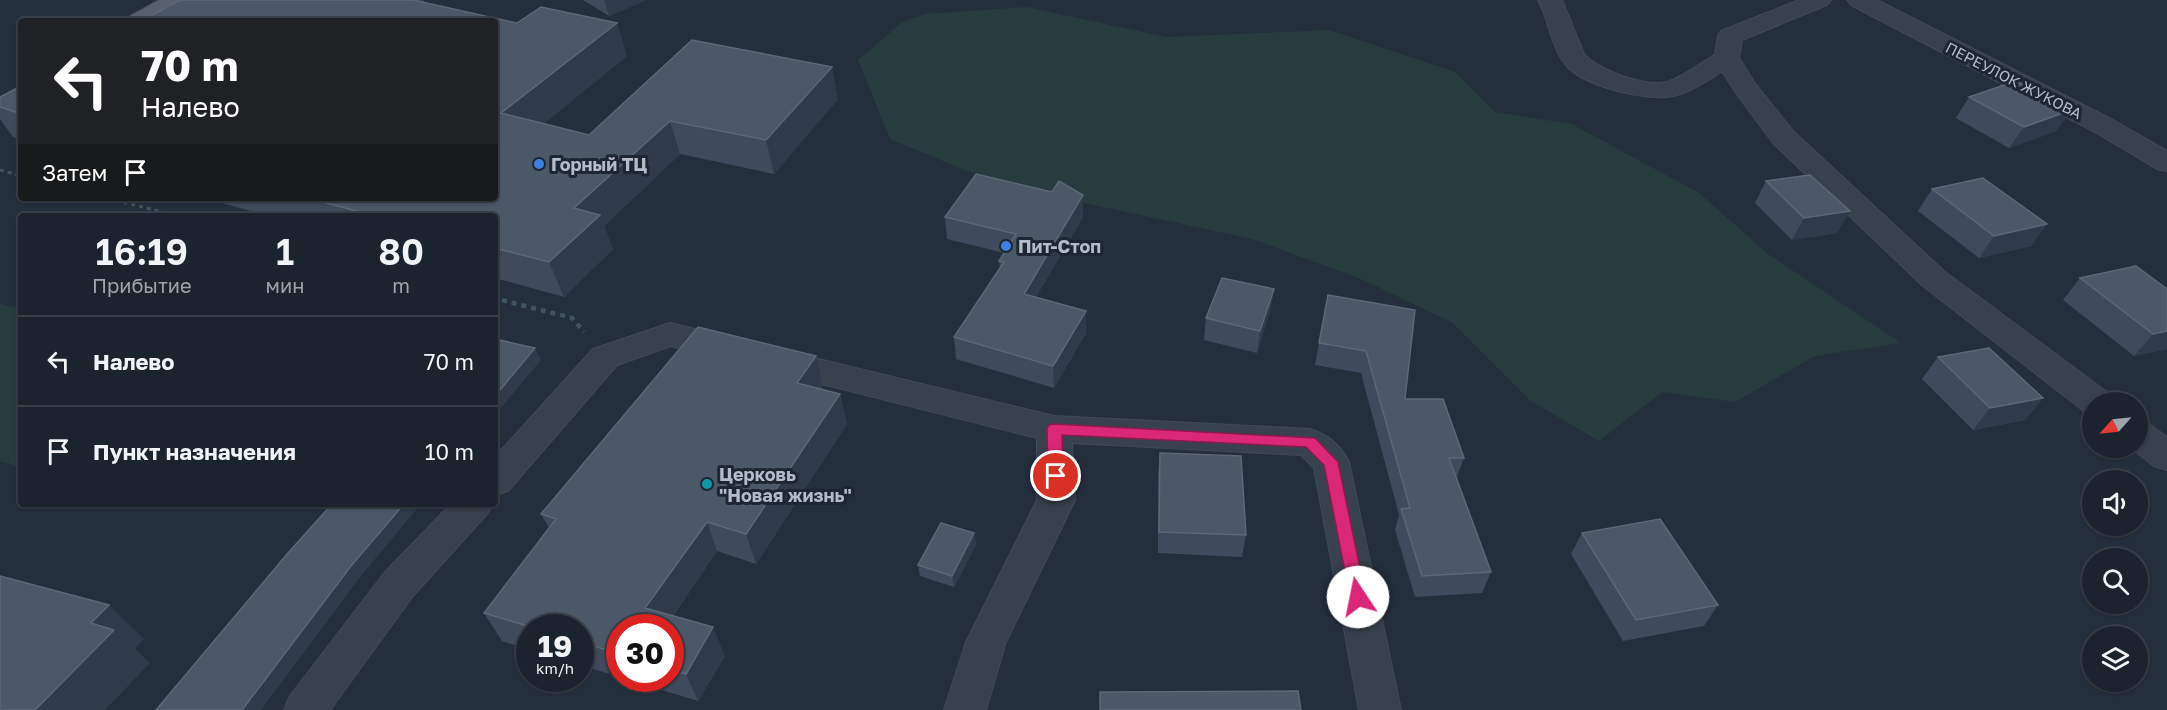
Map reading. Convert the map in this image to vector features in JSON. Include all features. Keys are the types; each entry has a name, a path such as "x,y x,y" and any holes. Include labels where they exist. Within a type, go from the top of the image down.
{"main road":[{"path":"143,18 176,0"}],"street":[{"path":"1550,0 1557,10 1575,60 1591,71 1633,87 1670,89 1727,58"},
{"path":"1819,0 1730,36 1727,58 1745,88 1783,137 1934,279 2083,392"},
{"name":"ПЕРЕУЛОК ЖУКОВА","path":"1859,0 2104,126 2167,163"},
{"path":"498,478 605,357 670,334 1054,429 1310,442 1331,462 1380,710"},
{"path":"965,710 986,642 1056,500 1054,429"},
{"path":"2148,442 2167,456"},
{"path":"305,710 399,584 471,507"}],"path":[{"path":"0,170 18,175"},
{"path":"120,201 166,213"},
{"path":"498,299 572,318 605,357"}],"green space":[{"path":"1027,7 1166,37 1329,30 1455,72 1495,112 1572,124 1699,193 1768,254 1901,343 1815,356 1735,402 1662,392 1599,441 1531,401 1453,323 1361,279 1252,239 1033,192 964,170 890,139 858,60 901,23 925,14"},
{"path":"0,304 18,308 18,466 0,461"}],"building":[{"path":"180,0 413,0 494,18 147,18"},
{"path":"541,7 617,23 501,113 589,135 692,40 832,67 766,140 670,121 574,208 600,215 549,262 498,249 498,213 364,213 319,201 498,201 498,19 517,23"},
{"path":"2016,81 2071,110 2024,127 1969,97"},
{"path":"18,88 18,113 0,107 0,97"},
{"path":"976,174 1052,192 1059,181 1083,195 1024,294 1086,311 1053,366 954,337 1004,262 999,261 1016,234 945,217"},
{"path":"1810,175 1850,211 1804,218 1766,181"},
{"path":"1983,178 2047,224 1994,236 1932,189"},
{"path":"2136,266 2167,289 2167,331 2153,334 2080,278"},
{"path":"1222,278 1274,289 1260,331 1206,318"},
{"path":"1328,295 1415,310 1405,399 1443,399 1464,458 1449,458 1491,572 1422,576 1401,509 1410,508 1366,351 1319,343"},
{"name":"Церковь \"Новая жизнь\"","path":"698,327 816,356 797,383 840,394 746,534 707,522 645,608 666,614 606,614 606,650 594,646 594,614 516,614 516,623 484,613 556,519 541,514"},
{"path":"498,340 535,348 498,392"},
{"path":"1989,348 2043,398 1990,408 1938,357"},
{"path":"1160,453 1241,456 1246,535 1159,532"},
{"path":"329,507 401,507 351,566 242,710 156,710"},
{"path":"1660,519 1718,605 1636,620 1582,533"},
{"path":"941,523 974,533 952,576 918,565"},
{"path":"0,576 109,605 91,623 114,630 35,710 0,710"},
{"name":"Церковь \"Новая жизнь\"","path":"684,619 713,627 686,674 684,673"},
{"path":"1298,691 1301,710 1100,710 1100,692"}],"place":[{"name":"Горный ТЦ","path":"539,164"},
{"name":"Пит-Стоп","path":"1006,246"},
{"name":"Церковь \"Новая жизнь\"","path":"707,484"}],"route":[{"path":"1056,476 1054,429 1310,442 1331,462 1358,597"}]}
